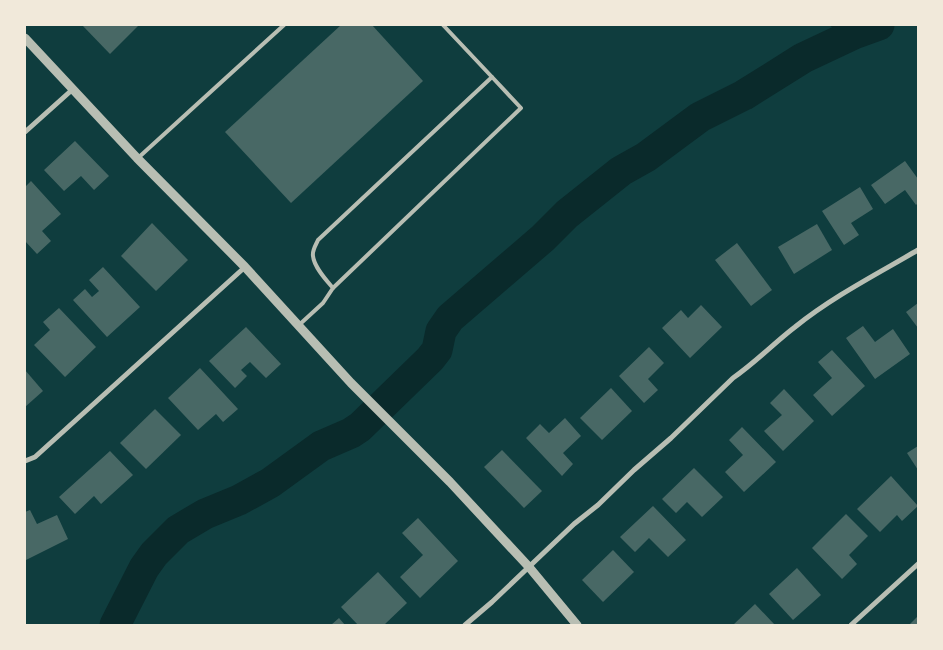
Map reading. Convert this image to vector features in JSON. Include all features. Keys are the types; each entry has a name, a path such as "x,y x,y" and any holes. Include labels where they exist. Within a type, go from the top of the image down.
{"street":[{"path":"25,38 137,158 245,267 351,383 450,482 529,567 576,625"},
{"path":"25,132 73,89"},
{"path":"465,625 574,524 598,505 671,438 733,378 747,369 794,327 836,298 918,250"},
{"path":"25,461 35,457 245,267"},
{"path":"851,625 918,564"}],"lane":[{"path":"137,158 284,25"},
{"path":"299,325 323,303 333,288 521,108 443,25"},
{"path":"333,288 324,278 313,256 313,249 318,240 492,77"}],"building":[{"path":"82,25 139,25 110,54"},
{"path":"341,25 372,25 423,81 291,203 225,132"},
{"path":"75,141 109,176 94,190 81,176 64,191 44,170"},
{"path":"905,161 918,179 918,203 916,205 905,190 885,204 871,185"},
{"path":"31,181 61,214 42,231 51,241 37,254 25,241 25,187"},
{"path":"860,187 873,209 851,223 859,235 844,245 822,211"},
{"path":"152,223 188,260 156,291 121,256"},
{"path":"817,224 832,250 794,274 778,247"},
{"path":"737,243 772,290 751,306 715,260"},
{"path":"103,267 140,307 107,337 73,300 85,289 92,297 99,291 89,280"},
{"path":"918,303 918,328 906,312"},
{"path":"701,305 722,327 690,358 662,328 681,310 688,318"},
{"path":"59,308 96,347 65,377 34,345 50,330 43,322"},
{"path":"863,326 875,342 893,329 910,354 875,379 846,338"},
{"path":"246,327 281,364 266,378 250,362 241,370 247,376 235,388 209,361"},
{"path":"649,347 664,363 648,379 658,390 644,403 619,376"},
{"path":"832,350 865,386 832,416 813,395 832,378 818,362"},
{"path":"200,368 238,409 223,422 216,414 198,430 168,398"},
{"path":"25,370 43,391 25,407"},
{"path":"611,388 632,411 602,440 580,418"},
{"path":"784,389 814,421 783,451 764,431 782,415 770,403"},
{"path":"155,409 181,435 146,469 120,443"},
{"path":"565,418 581,436 563,453 573,464 562,476 526,438 540,424 549,433"},
{"path":"742,427 776,462 744,492 725,472 743,455 729,440"},
{"path":"918,446 918,470 907,453"},
{"path":"502,450 542,491 524,508 484,467"},
{"path":"110,451 133,475 101,504 94,496 75,514 59,497"},
{"path":"694,468 723,497 702,517 687,502 676,513 662,499"},
{"path":"891,476 918,506 902,521 897,515 880,532 857,509"},
{"path":"653,506 686,540 668,557 649,538 635,552 620,537"},
{"path":"30,510 37,524 57,515 68,539 26,560 25,512"},
{"path":"846,514 868,536 849,555 857,564 842,579 812,548"},
{"path":"418,518 458,561 420,598 400,577 423,555 402,533"},
{"path":"613,550 634,572 603,602 582,580"},
{"path":"797,568 821,595 793,620 769,594"},
{"path":"378,572 407,603 384,625 358,625 341,607"},
{"path":"755,604 775,625 733,625"},
{"path":"918,616 918,625 909,625"},
{"path":"339,618 345,625 331,625"}],"waterway":[{"path":"833,25 854,34"},
{"path":"115,625 144,568 154,554 178,530 205,514 239,500 270,483 321,446 360,427 430,359 437,350 441,331 450,318 543,238 567,214 621,171 646,157 700,117 744,95 803,58 854,34 879,25"}]}
